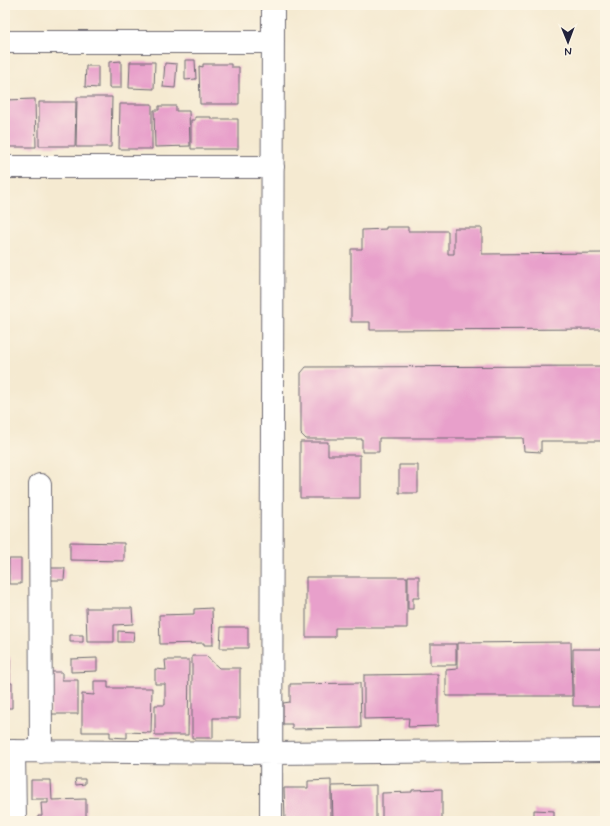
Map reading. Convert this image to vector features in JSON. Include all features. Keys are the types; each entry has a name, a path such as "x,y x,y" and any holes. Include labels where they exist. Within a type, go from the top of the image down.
{"street":[{"path":"271,821 273,5"},
{"path":"5,42 273,42"},
{"path":"5,167 272,167"},
{"path":"40,484 40,752"},
{"path":"15,821 10,751 272,753 605,750"}],"building":[{"path":"185,60 195,60 196,79 185,80"},
{"path":"121,61 121,88 109,88 109,62"},
{"path":"130,62 155,62 154,89 129,88"},
{"path":"165,63 177,64 175,88 163,87"},
{"path":"203,64 231,64 231,67 239,67 239,104 200,104 199,66 203,67"},
{"path":"86,66 98,66 98,88 85,87"},
{"path":"77,97 112,97 111,147 76,147"},
{"path":"35,99 36,147 5,147 5,100"},
{"path":"39,102 76,102 75,146 39,146"},
{"path":"120,104 152,104 152,149 119,149"},
{"path":"159,106 176,106 176,111 189,111 190,146 155,147 154,110 159,110"},
{"path":"195,117 211,117 211,119 238,119 238,149 191,149 191,120 195,120"},
{"path":"386,227 408,227 408,231 448,231 448,254 454,254 454,228 482,228 482,254 605,253 605,329 370,330 370,322 351,322 351,249 362,249 362,230 386,229"},
{"path":"605,366 605,441 541,441 541,452 524,451 523,438 379,438 379,452 362,452 362,439 306,439 301,434 301,373 306,367"},
{"path":"300,442 328,442 328,455 360,455 360,498 300,498"},
{"path":"399,465 418,465 418,493 399,493"},
{"path":"70,542 124,543 124,561 70,560"},
{"path":"9,559 21,559 21,584 9,584"},
{"path":"7,565 7,589 5,589 5,566"},
{"path":"50,568 65,568 64,580 49,580"},
{"path":"408,576 419,576 419,598 413,598 413,609 408,609"},
{"path":"306,577 407,577 407,628 335,628 335,637 306,637"},
{"path":"86,608 132,608 133,624 114,625 114,642 87,642"},
{"path":"212,608 213,645 204,645 204,643 160,644 159,615 194,614 194,609"},
{"path":"221,627 248,627 248,648 220,648"},
{"path":"118,631 134,632 133,642 118,642"},
{"path":"70,635 83,635 83,642 70,642"},
{"path":"571,642 572,696 446,696 446,670 457,669 457,643"},
{"path":"430,644 456,644 456,665 430,665"},
{"path":"573,649 605,649 605,706 573,706"},
{"path":"192,656 206,656 219,668 240,668 240,718 213,718 213,738 192,738"},
{"path":"5,657 10,657 12,708 5,708"},
{"path":"97,658 97,671 71,672 71,659"},
{"path":"165,660 189,660 188,735 155,735 155,705 165,705 165,684 155,684 155,669 166,670"},
{"path":"50,672 62,672 62,680 78,680 78,714 51,714"},
{"path":"438,674 438,726 408,727 409,718 364,719 364,675"},
{"path":"94,681 108,681 108,688 152,688 151,733 127,732 127,738 110,737 110,732 82,732 82,694 94,695"},
{"path":"360,683 361,728 292,729 292,724 283,724 283,703 290,702 290,684"},
{"path":"75,779 85,779 85,784 76,785"},
{"path":"31,780 51,780 52,800 86,799 86,821 38,821 38,816 42,816 41,803 48,803 48,799 31,799"},
{"path":"331,780 331,821 285,821 284,788 308,788 308,781"},
{"path":"376,785 376,821 333,821 332,786"},
{"path":"442,789 442,821 382,821 382,793"},
{"path":"534,810 554,811 554,821 534,821"}]}
